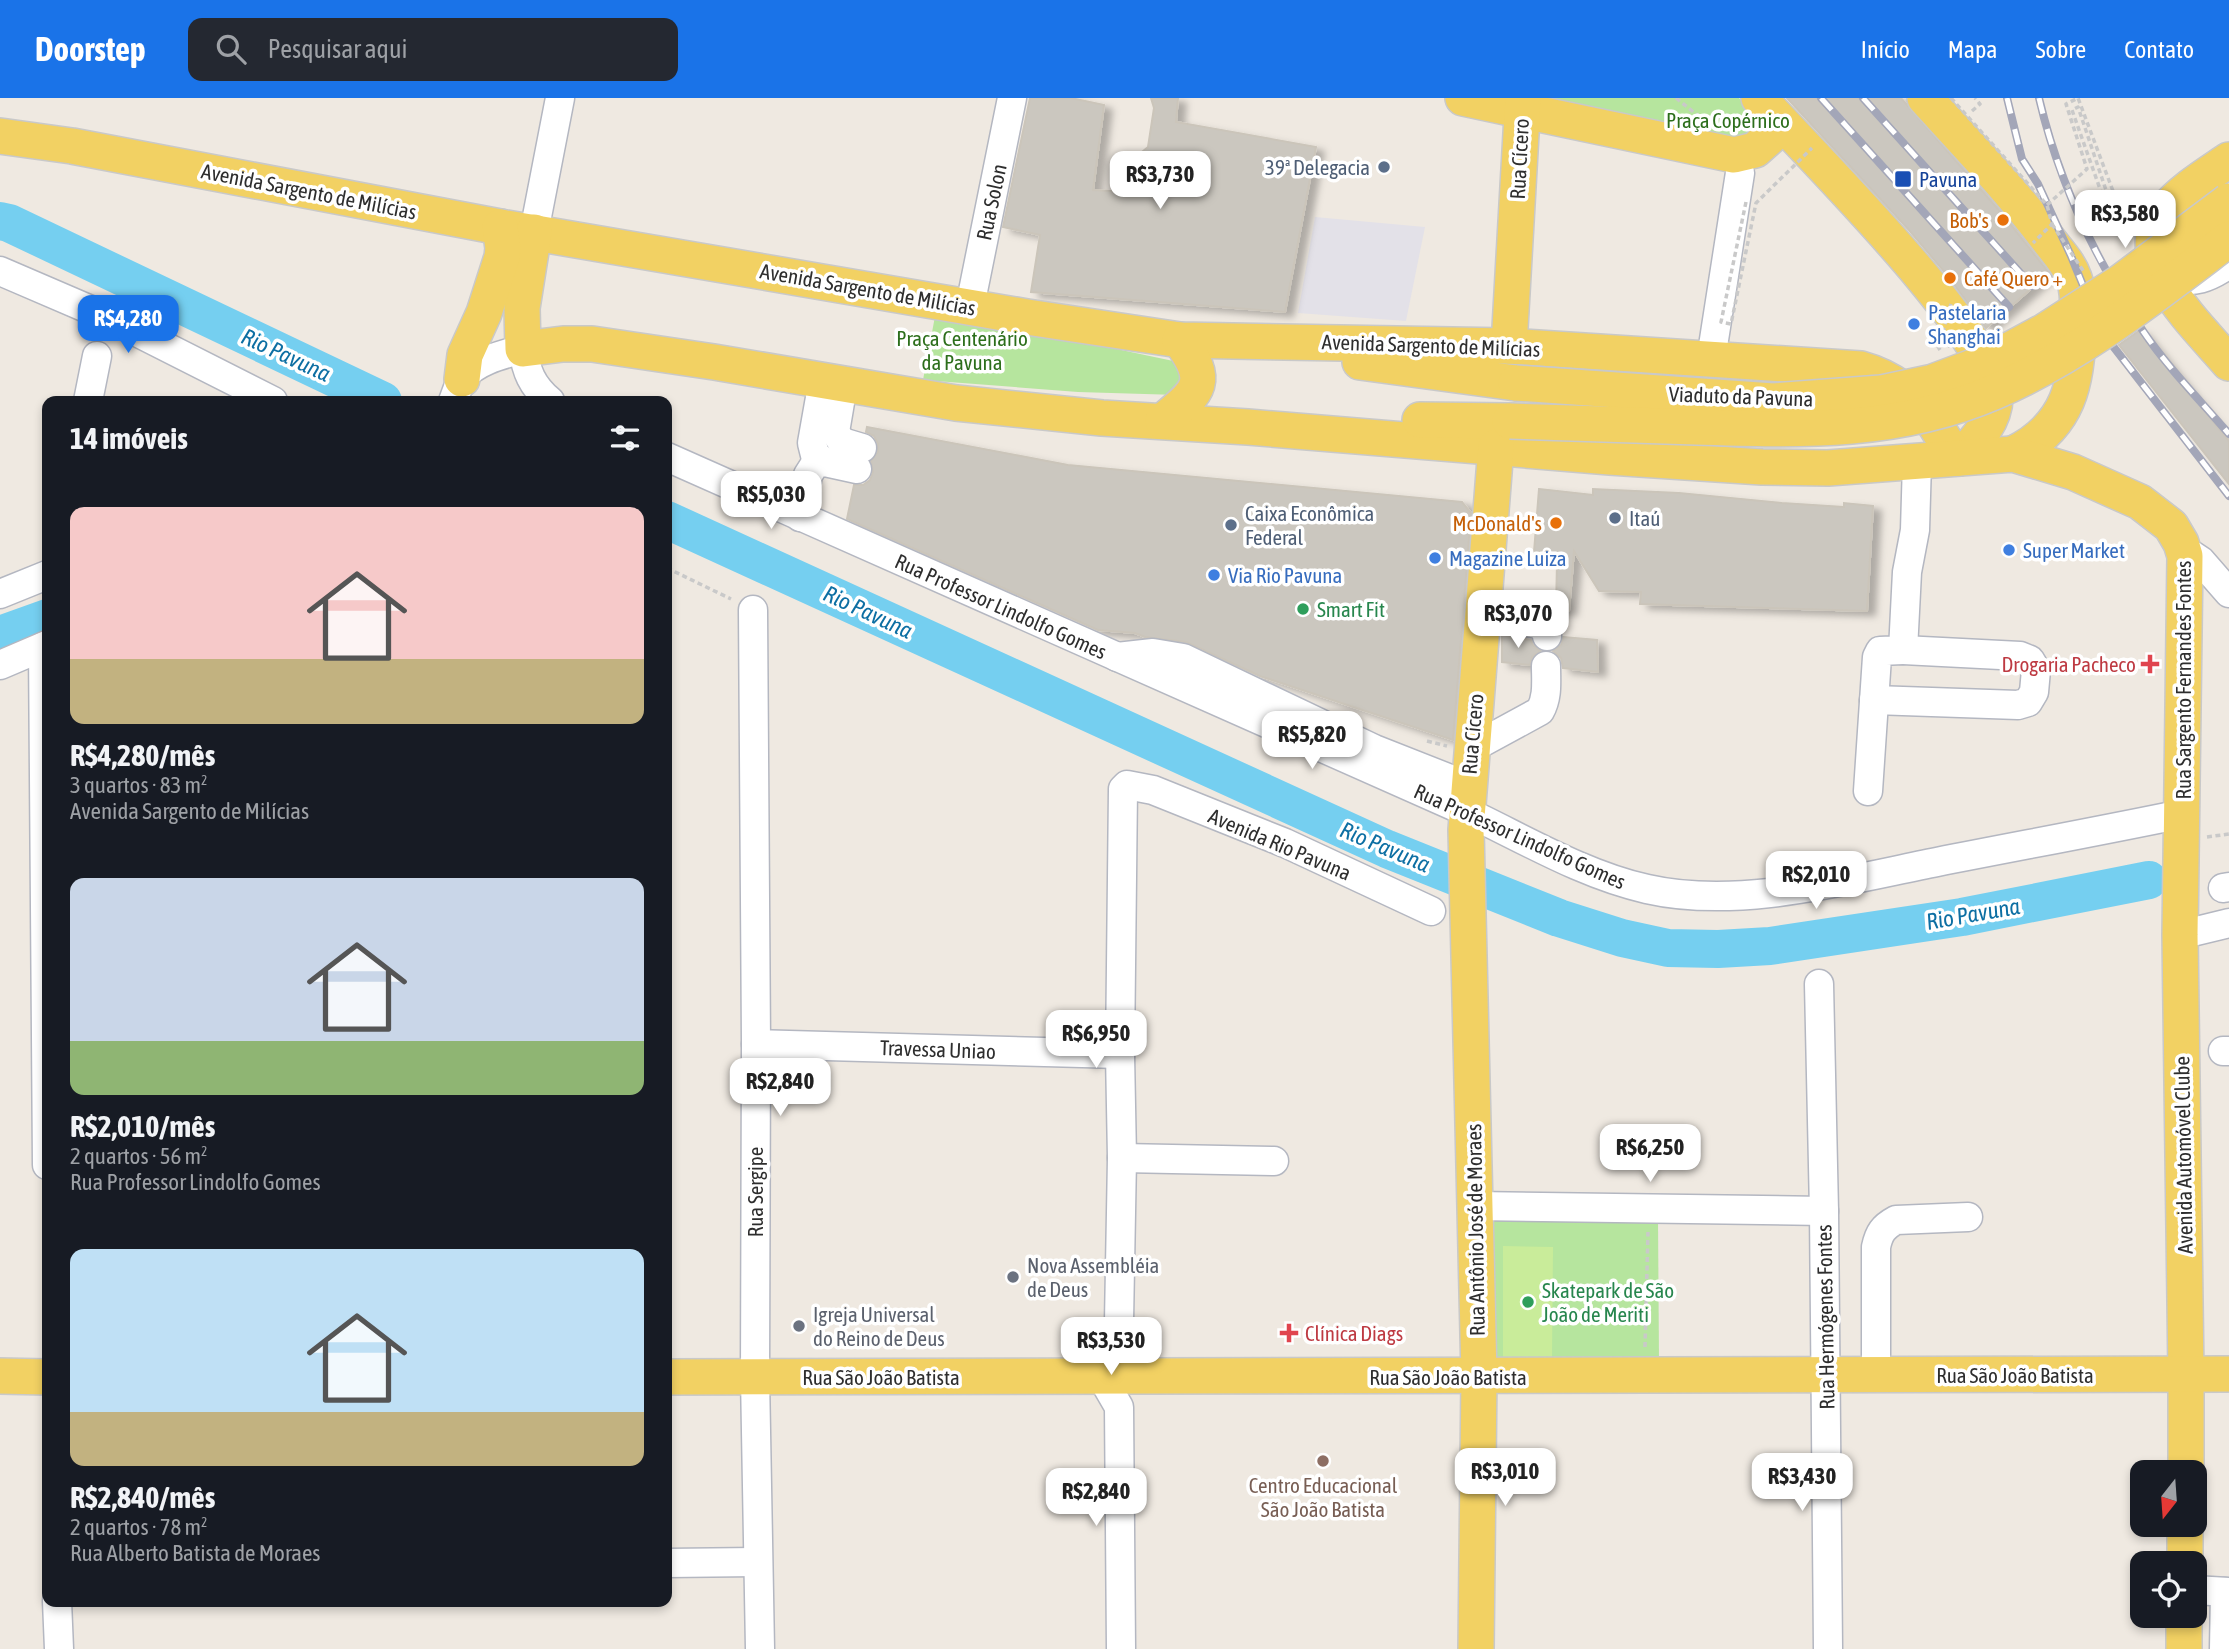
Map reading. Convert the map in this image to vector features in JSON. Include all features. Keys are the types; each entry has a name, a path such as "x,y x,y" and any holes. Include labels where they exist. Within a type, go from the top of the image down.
{"main road":[{"path":"1463,98 1522,104 1734,155 1755,150 1783,125"},
{"path":"1759,98 1896,247 1970,337 1991,377 1996,395 1993,412 1981,434 1958,458"},
{"path":"1925,98 2021,204 2074,278 2078,362 2069,396 2060,414 2040,437 2013,454"},
{"name":"Rua Cícero","path":"1509,346 1522,104"},
{"name":"Avenida Sargento de Milícias","path":"0,136 72,146 517,229 1180,340 1509,346 1861,369 1893,382 1917,402 1958,458"},
{"path":"2229,160 2186,191 2165,211 2157,225 2153,242 2156,264 2172,293 2229,363"},
{"name":"Viaduto da Pavuna","path":"1245,341 1350,361 1516,383 1773,401 1881,393 1960,373 2045,331 2120,282 2229,201"},
{"path":"517,229 523,349 592,344 956,403 1102,418 1163,421 1190,398 1198,384 1194,361 1180,340"},
{"path":"458,390 465,355 484,313 503,248 517,229"},
{"name":"Viaduto da Pavuna","path":"1163,421 1248,427 1352,421 1503,434 1807,430 1898,421 1942,410 1994,392 2069,352 2142,304 2229,239"},
{"path":"1991,377 2015,378 2041,374 2078,362"},
{"path":"1503,434 1610,457 1762,467 1828,468 2013,454 2073,472 2140,502 2177,538"},
{"name":"Rua Cícero","path":"1467,812 1482,615 1503,434"},
{"name":"Rua Sargento Fernandes Fontes","path":"2177,538 2185,567 2182,826"},
{"name":"Rua Antônio José de Moraes","path":"1467,812 1479,1376 1476,1649"},
{"name":"Avenida Automóvel Clube","path":"2182,826 2180,929 2186,1460"},
{"name":"Rua São João Batista","path":"672,1377 1120,1384 1479,1376 2229,1374"},
{"path":"0,1376 42,1377"},
{"path":"2184,1628 2184,1649"}],"street":[{"path":"517,229 560,98"},
{"name":"Rua Solon","path":"970,306 1012,98"},
{"path":"1711,359 1740,173"},
{"path":"2160,272 2181,280 2198,280 2229,264"},
{"path":"0,271 107,317 263,396"},
{"path":"458,390 481,364 523,349 530,379 545,396"},
{"path":"89,396 97,356"},
{"path":"800,517 810,469 815,464 860,458 835,432 833,383"},
{"path":"825,462 815,455 812,449 833,383"},
{"name":"Rua Professor Lindolfo Gomes","path":"672,459 1619,882 1649,890 1726,895 1801,889 2182,826"},
{"path":"1903,650 1907,572 1900,544 1908,463"},
{"path":"2177,538 2229,593"},
{"path":"0,594 42,577"},
{"name":"Rua Sergipe","path":"753,610 755,1377 760,1649"},
{"path":"1482,615 1538,624 1547,631 1547,636"},
{"path":"0,665 42,647"},
{"path":"1868,791 1874,700 1877,657 1881,651 2020,656 2030,660 2036,670 2034,692 2028,702 2018,705 1874,700"},
{"path":"1472,748 1540,711 1545,703 1546,666"},
{"name":"Avenida Rio Pavuna","path":"1120,1054 1121,796 1127,785 1153,790 1284,843 1431,911"},
{"path":"2180,929 2229,923"},
{"name":"Rua Hermógenes Fontes","path":"1819,984 1828,1649"},
{"name":"Travessa Uniao","path":"756,1044 1120,1054"},
{"path":"1120,1054 1121,1649"},
{"path":"1122,1158 1274,1161"},
{"path":"1475,1206 1824,1211"},
{"path":"1875,1376 1876,1247 1879,1234 1885,1226 1896,1220 1968,1217"},
{"path":"672,1563 757,1562"},
{"path":"2207,1591 2227,1592 2224,1649"},
{"path":"57,1607 59,1649"}],"path":[{"path":"1951,98 2048,205 2052,224 2034,243"},
{"path":"2048,205 2087,169 2066,104 2078,98 2128,230 2116,234 2072,110 2078,107 2110,202"},
{"path":"1746,202 1721,322 1731,324 1756,203 1812,148"},
{"path":"1942,350 1947,347 1942,340 1937,345 1942,353 1951,348 1942,335 1951,304"},
{"path":"672,570 753,610"},
{"path":"1644,1377 1649,1208"}],"shaded area":[{"path":"1315,217 1425,227 1406,321 1298,313"}],"green space":[{"name":"Praça Copérnico","path":"1532,98 1739,98 1757,118 1752,134 1745,140"},
{"name":"Praça Centenário da Pavuna","path":"936,311 1187,365 1178,395 1078,392 923,380"},
{"path":"1492,1218 1658,1218 1659,1362 1492,1362"},
{"name":"Skatepark de São João de Meriti","path":"1503,1246 1553,1247 1552,1358 1503,1357"}],"building":[{"path":"1030,98 1071,98 1104,105 1093,190 1129,192 1131,161 1148,147 1154,108 1151,98 1178,98 1176,122 1316,147 1285,312 1031,292 1040,235 1003,227"},
{"path":"1787,98 1901,98 2003,215 2049,273 1986,328 1948,276 1909,230"},
{"path":"2140,330 2229,441 2229,484 2119,345"},
{"name":"Via Rio Pavuna","path":"867,427 1068,465 1462,502 1471,513 1453,740 1260,676 1186,642 1098,630 847,519 854,485 863,485 870,480 873,472 871,461 878,452 878,444 874,436 866,432"},
{"path":"1539,489 1593,495 1593,489 1679,493 1844,507 1844,503 1873,506 1867,611 1640,604 1641,592 1599,591 1574,551 1569,611 1556,610 1557,562 1534,552"},
{"path":"1502,635 1531,640 1540,651 1532,657 1530,665 1502,662"},
{"path":"1563,637 1597,640 1598,672 1563,668 1561,658 1553,651 1561,645"}],"waterway":[{"name":"Rio Pavuna","path":"0,221 372,396"},
{"name":"Rio Pavuna","path":"672,522 1387,849 1559,918 1622,938 1668,948 1770,946 1962,917 2149,880"},
{"path":"0,635 42,620"}],"railway":[{"path":"1821,98 2009,307"},
{"path":"1863,98 2032,286"},
{"path":"2007,98 2022,159 2038,184 2102,332 2229,496"},
{"path":"2039,98 2068,190 2109,276 2153,345 2229,434"}],"place":[{"name":"39ª Delegacia","path":"1384,167"},
{"name":"Pavuna","path":"1903,179"},
{"name":"Bob's","path":"2003,220"},
{"name":"Café Quero +","path":"1950,278"},
{"name":"Pastelaria Shanghai","path":"1914,324"},
{"name":"Itaú","path":"1615,518"},
{"name":"McDonald's","path":"1556,523"},
{"name":"Caixa Econômica Federal","path":"1231,525"},
{"name":"Super Market","path":"2009,550"},
{"name":"Magazine Luiza","path":"1435,558"},
{"name":"Via Rio Pavuna","path":"1214,575"},
{"name":"Smart Fit","path":"1303,609"},
{"name":"Drogaria Pacheco","path":"2150,664"},
{"name":"Nova Assembléia de Deus","path":"1013,1277"},
{"name":"Skatepark de São João de Meriti","path":"1528,1302"},
{"name":"Igreja Universal do Reino de Deus","path":"799,1326"},
{"name":"Clínica Diags","path":"1289,1333"},
{"name":"Centro Educacional São João Batista","path":"1323,1461"}]}
